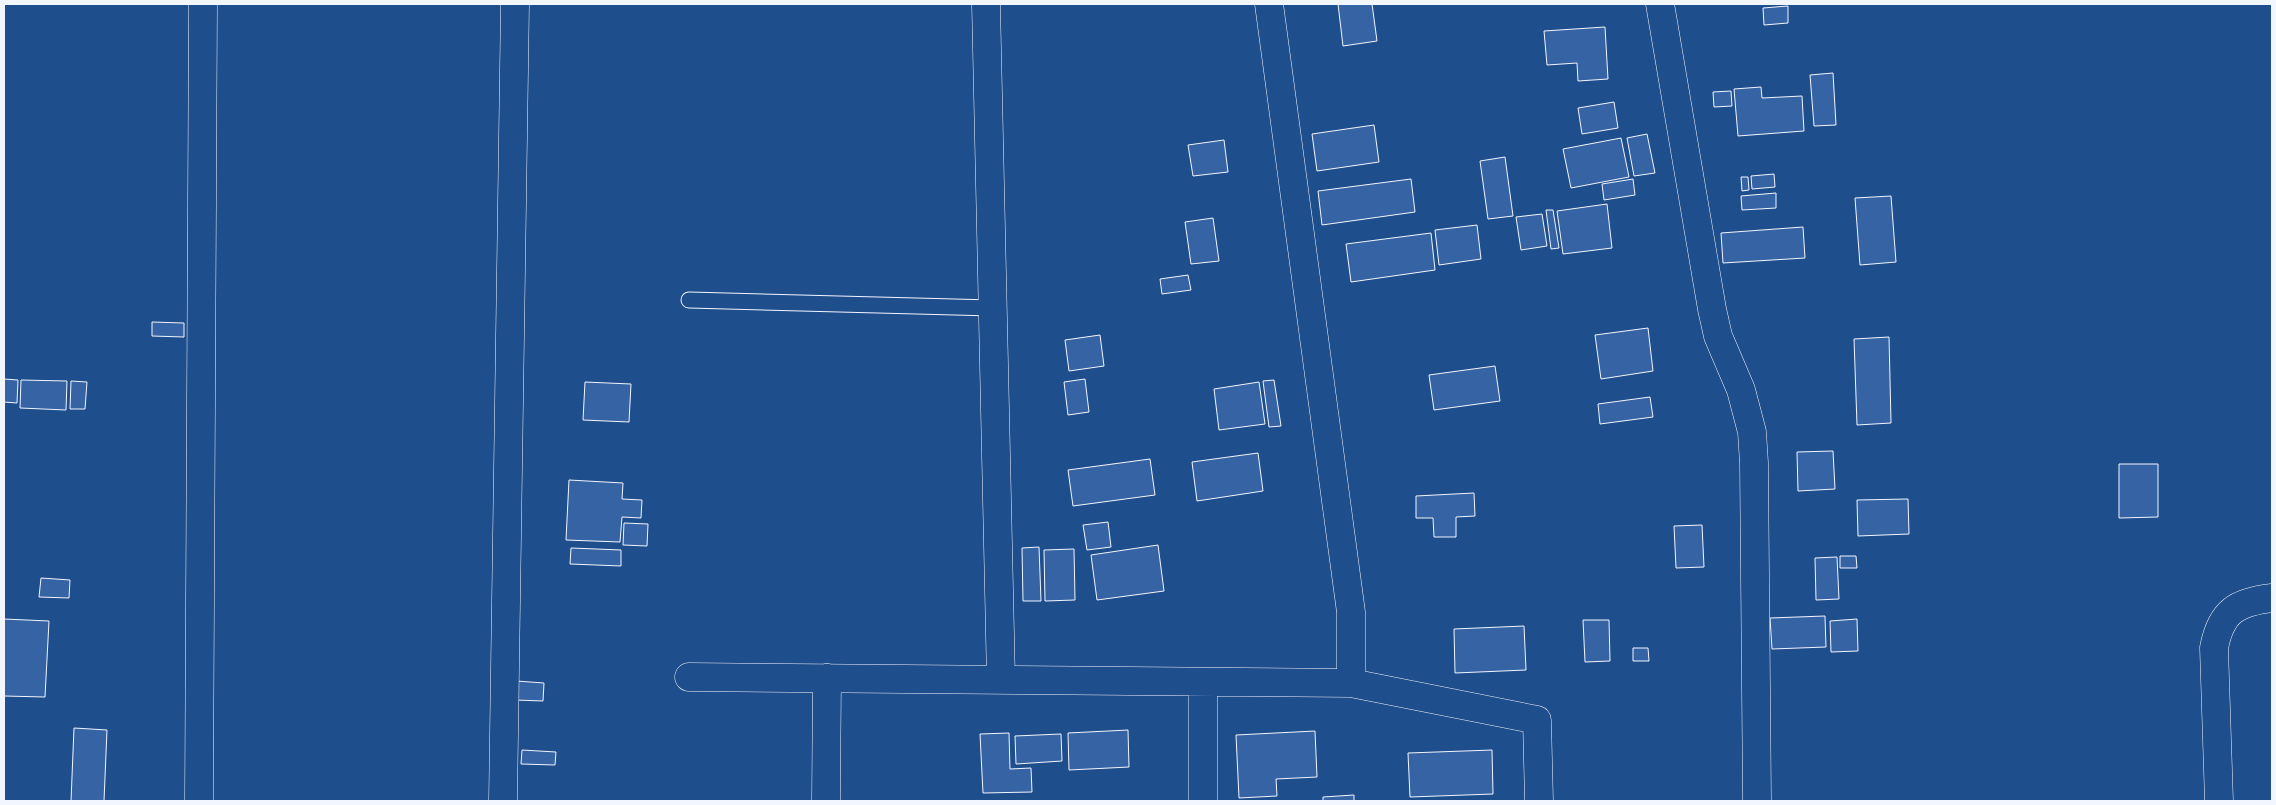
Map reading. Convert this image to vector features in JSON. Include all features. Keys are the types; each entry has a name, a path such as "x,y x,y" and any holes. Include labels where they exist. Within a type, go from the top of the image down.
{"street":[{"path":"199,801 203,4"},
{"path":"502,801 515,4"},
{"path":"986,4 1001,680"},
{"path":"1269,4 1351,612 1351,683"},
{"path":"1660,4 1718,336 1741,390 1752,432 1754,463 1757,801"},
{"path":"2219,801 2214,648 2216,637 2227,616 2237,607 2248,601 2272,598"},
{"path":"689,677 1351,683 1537,720 1539,801"},
{"path":"826,801 827,678"},
{"path":"1203,683 1203,801"}],"lane":[{"path":"689,300 993,308"}],"building":[{"path":"1338,4 1372,4 1377,41 1343,46"},
{"path":"1788,6 1788,23 1764,25 1763,8"},
{"path":"1605,27 1608,79 1578,81 1577,63 1547,65 1544,31"},
{"path":"1833,73 1836,125 1814,126 1810,75"},
{"path":"1761,87 1762,98 1802,96 1804,131 1738,136 1734,89"},
{"path":"1731,91 1732,106 1714,107 1713,92"},
{"path":"1614,102 1618,128 1582,134 1578,108"},
{"path":"1374,125 1379,162 1317,171 1312,134"},
{"path":"1647,134 1655,173 1634,176 1627,138"},
{"path":"1621,138 1629,177 1571,188 1563,149"},
{"path":"1224,140 1228,172 1193,176 1188,145"},
{"path":"1505,157 1513,216 1488,219 1480,161"},
{"path":"1774,174 1775,187 1752,189 1751,176"},
{"path":"1741,177 1748,177 1749,190 1742,191"},
{"path":"1411,179 1415,212 1322,225 1318,191"},
{"path":"1633,179 1635,195 1604,200 1602,184"},
{"path":"1776,193 1776,208 1742,210 1741,196"},
{"path":"1891,196 1896,262 1860,265 1855,198"},
{"path":"1607,204 1612,248 1563,254 1557,211"},
{"path":"1546,210 1553,210 1559,248 1551,249"},
{"path":"1542,214 1547,246 1521,250 1516,217"},
{"path":"1213,218 1219,261 1191,264 1185,222"},
{"path":"1477,225 1481,259 1439,265 1435,230"},
{"path":"1803,227 1805,258 1723,263 1721,233"},
{"path":"1431,233 1435,270 1351,282 1346,244"},
{"path":"1188,275 1191,290 1162,294 1160,279"},
{"path":"152,322 184,323 184,337 152,336"},
{"path":"1648,328 1653,371 1601,379 1595,335"},
{"path":"1100,335 1104,366 1069,371 1065,340"},
{"path":"1889,337 1891,423 1857,425 1854,339"},
{"path":"1495,366 1500,401 1434,410 1429,375"},
{"path":"4,379 18,380 17,403 4,402"},
{"path":"1085,379 1089,412 1068,415 1064,382"},
{"path":"21,380 67,381 66,410 20,408"},
{"path":"1274,380 1281,426 1269,427 1263,381"},
{"path":"71,381 87,382 85,409 70,409"},
{"path":"585,382 631,384 629,422 583,420"},
{"path":"1259,382 1265,424 1219,430 1214,389"},
{"path":"1650,397 1653,417 1600,424 1598,404"},
{"path":"1833,451 1835,489 1798,491 1797,452"},
{"path":"1258,453 1263,491 1197,501 1192,462"},
{"path":"1150,459 1155,495 1073,506 1068,470"},
{"path":"2119,464 2158,464 2158,517 2119,518"},
{"path":"569,480 623,483 622,499 642,500 641,518 622,517 620,542 566,540"},
{"path":"1474,493 1475,516 1456,517 1456,537 1434,537 1433,518 1416,518 1416,496"},
{"path":"1908,499 1909,534 1858,536 1857,500"},
{"path":"1108,522 1111,547 1087,550 1083,525"},
{"path":"624,523 648,524 647,546 623,545"},
{"path":"1702,525 1704,567 1676,568 1674,526"},
{"path":"1158,545 1164,591 1097,600 1091,555"},
{"path":"1039,547 1041,601 1023,601 1022,548"},
{"path":"571,548 621,550 621,566 570,564"},
{"path":"1074,549 1075,600 1045,601 1044,550"},
{"path":"1840,556 1856,556 1857,568 1840,568"},
{"path":"1837,557 1839,599 1816,600 1815,558"},
{"path":"41,578 70,580 69,598 39,597"},
{"path":"1825,616 1826,647 1772,649 1770,618"},
{"path":"4,619 49,621 45,697 4,696"},
{"path":"1857,619 1858,651 1831,652 1830,621"},
{"path":"1583,620 1609,620 1610,661 1585,662"},
{"path":"1524,626 1526,670 1455,673 1454,629"},
{"path":"1633,648 1648,648 1649,661 1633,661"},
{"path":"516,681 544,683 543,701 515,700"},
{"path":"74,728 107,730 104,801 71,801"},
{"path":"1128,730 1129,767 1069,770 1068,733"},
{"path":"1315,731 1317,777 1276,779 1277,796 1239,798 1236,735"},
{"path":"1009,733 1010,769 1031,768 1032,792 983,793 980,734"},
{"path":"1061,734 1062,761 1016,764 1015,736"},
{"path":"522,750 556,752 555,765 521,764"},
{"path":"1492,750 1493,794 1410,797 1408,753"},
{"path":"1354,795 1354,801 1323,801 1323,797"}]}
